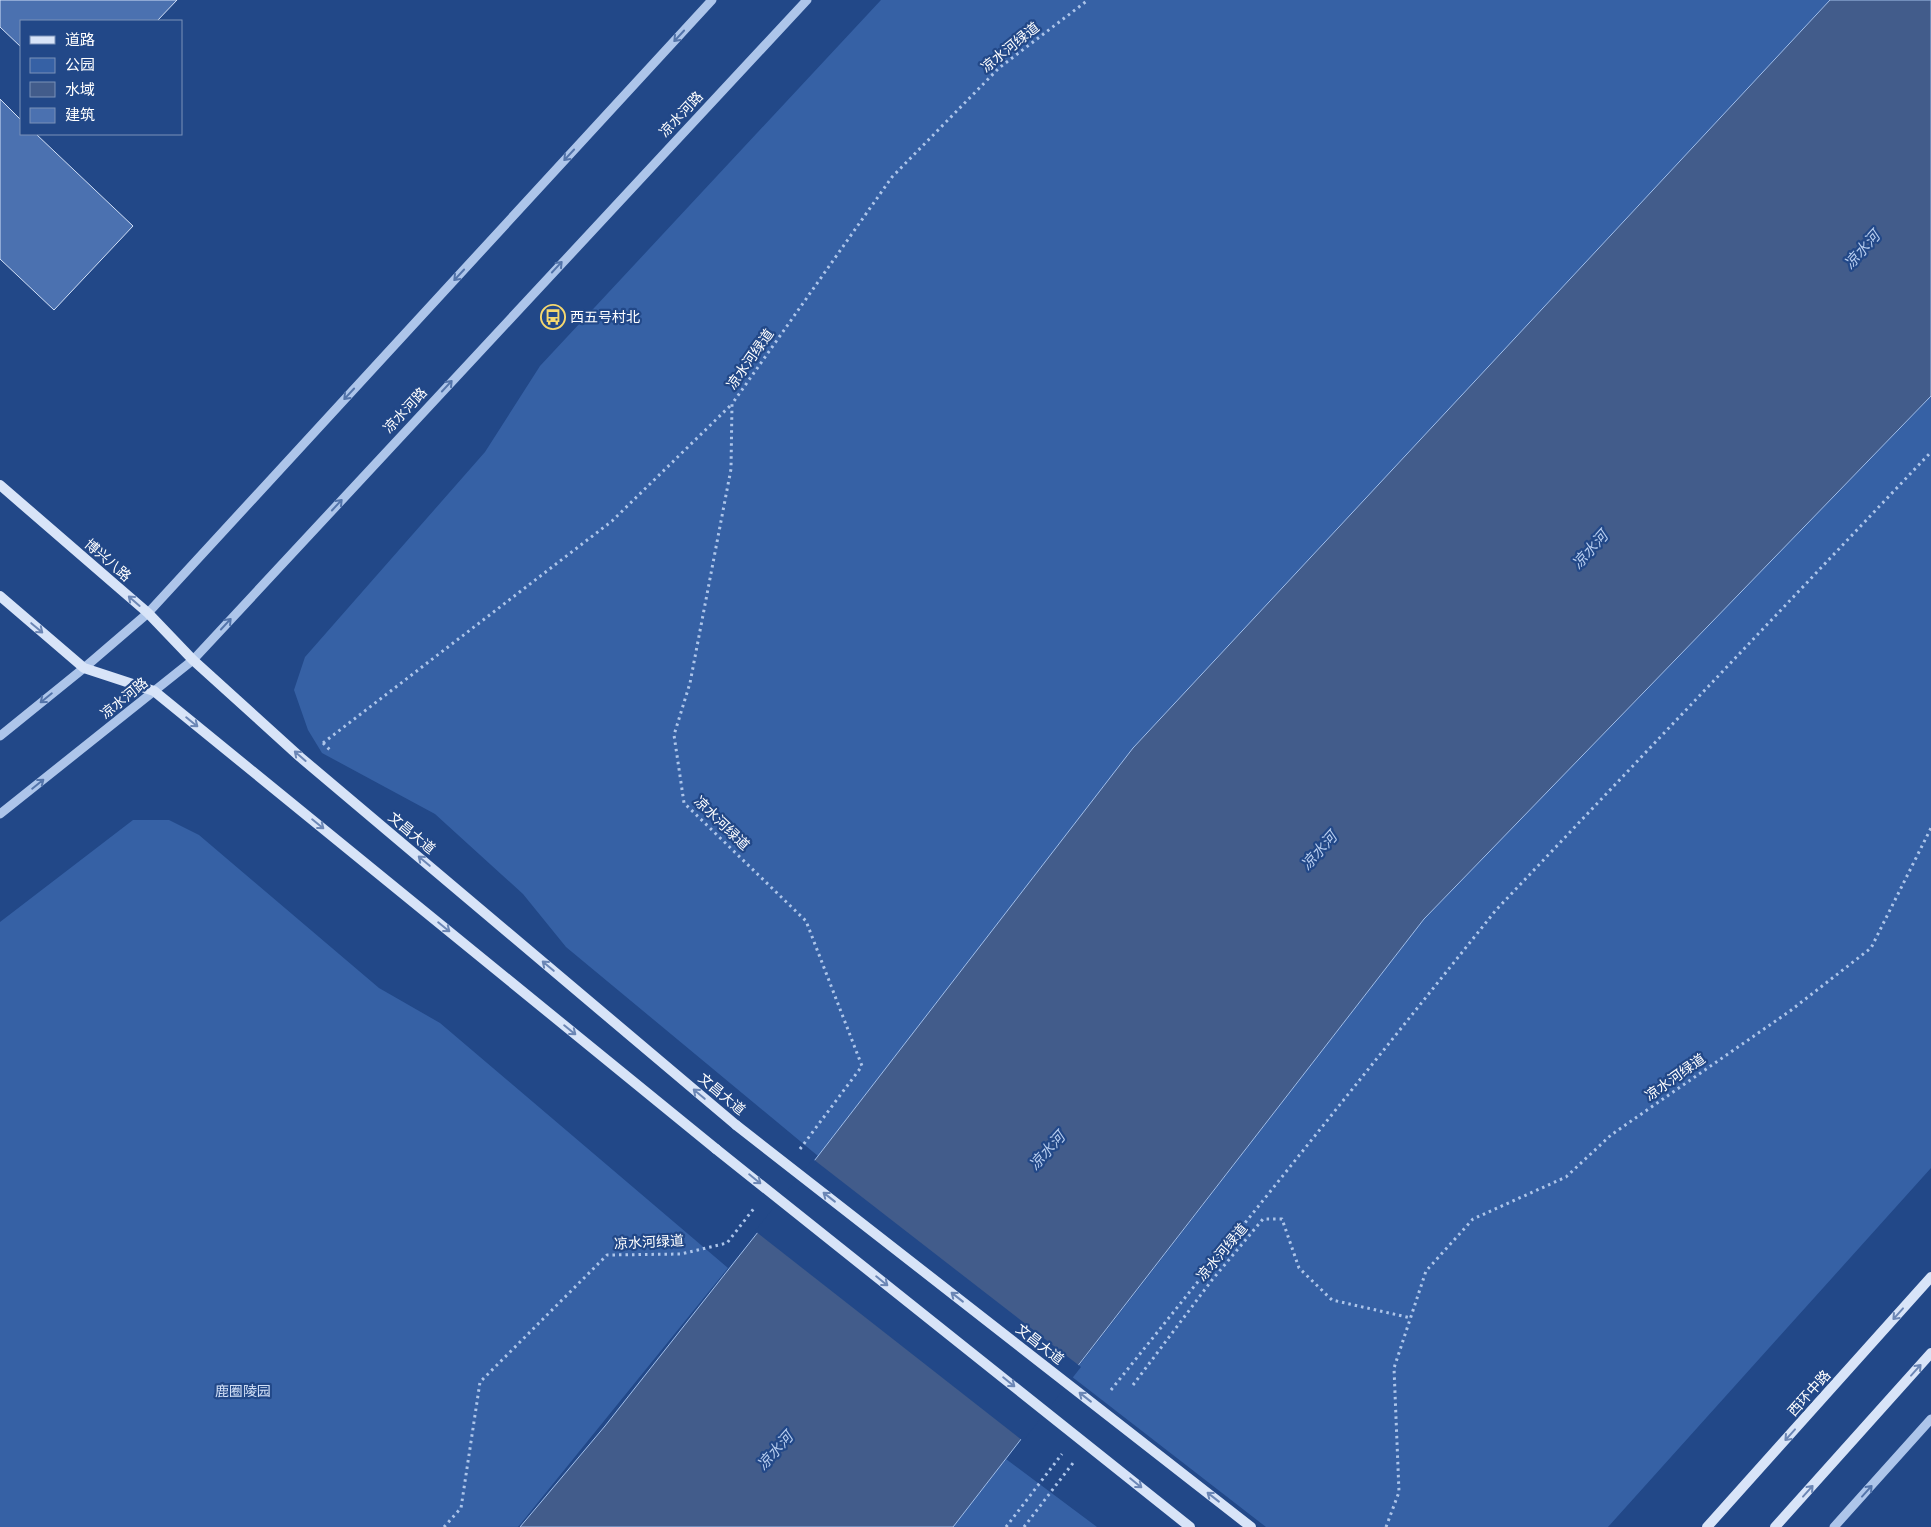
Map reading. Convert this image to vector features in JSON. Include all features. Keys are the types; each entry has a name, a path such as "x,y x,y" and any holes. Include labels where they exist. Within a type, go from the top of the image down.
{"main road":[{"name":"博兴八路","path":"0,485 148,613 193,660"},
{"path":"0,596 84,668 154,691 716,1149 1190,1527"},
{"name":"文昌大道","path":"193,660 300,756 736,1125 1251,1527"},
{"name":"西环中路","path":"1707,1527 1931,1277"},
{"path":"1775,1527 1931,1353"}],"street":[{"path":"0,736 148,613 712,0"},
{"name":"凉水河路","path":"0,814 193,660 807,0"},
{"path":"1834,1527 1931,1419"}],"path":[{"name":"凉水河绿道","path":"796,1154 862,1066 806,921 684,803 674,734 690,683 731,470 732,404 892,177 999,68 1088,0"},
{"path":"300,756 323,743 612,521 732,404"},
{"path":"1106,1397 1496,910 1931,452"},
{"name":"凉水河绿道","path":"1386,1527 1399,1492 1394,1368 1426,1272 1474,1219 1566,1177 1611,1135 1790,1011 1871,948 1931,828"},
{"name":"凉水河绿道","path":"444,1527 461,1508 480,1382 606,1255 681,1254 728,1243 756,1206"},
{"name":"凉水河绿道","path":"1133,1385 1212,1280 1264,1219 1282,1219 1299,1268 1332,1300 1411,1318"},
{"path":"1006,1527 1065,1450"},
{"path":"1024,1527 1076,1459"}],"green space":[{"path":"881,0 1830,0 1133,748 818,1156 566,947 523,894 435,814 322,753 308,730 294,690 305,657 485,452 540,366"},
{"path":"1931,396 1931,1168 1608,1527 1266,1527 1071,1376 1424,919"},
{"name":"鹿圈陵园","path":"133,820 169,820 199,835 379,988 440,1023 728,1268 518,1527 0,1527 0,922"},
{"path":"1006,1459 1097,1527 953,1527"}],"water":[{"name":"凉水河","path":"1830,0 1931,0 1931,396 1424,919 953,1527 520,1527 605,1426 818,1156 1133,748"}],"pier":[{"path":"813,1159 1081,1367 1023,1441 755,1231"}],"building":[{"path":"0,0 177,0 158,20 20,20 20,46 0,27"},
{"path":"0,99 20,119 20,135 37,135 133,226 54,310 0,259"}],"place":[{"name":"西五号村北","path":"553,317"}]}
